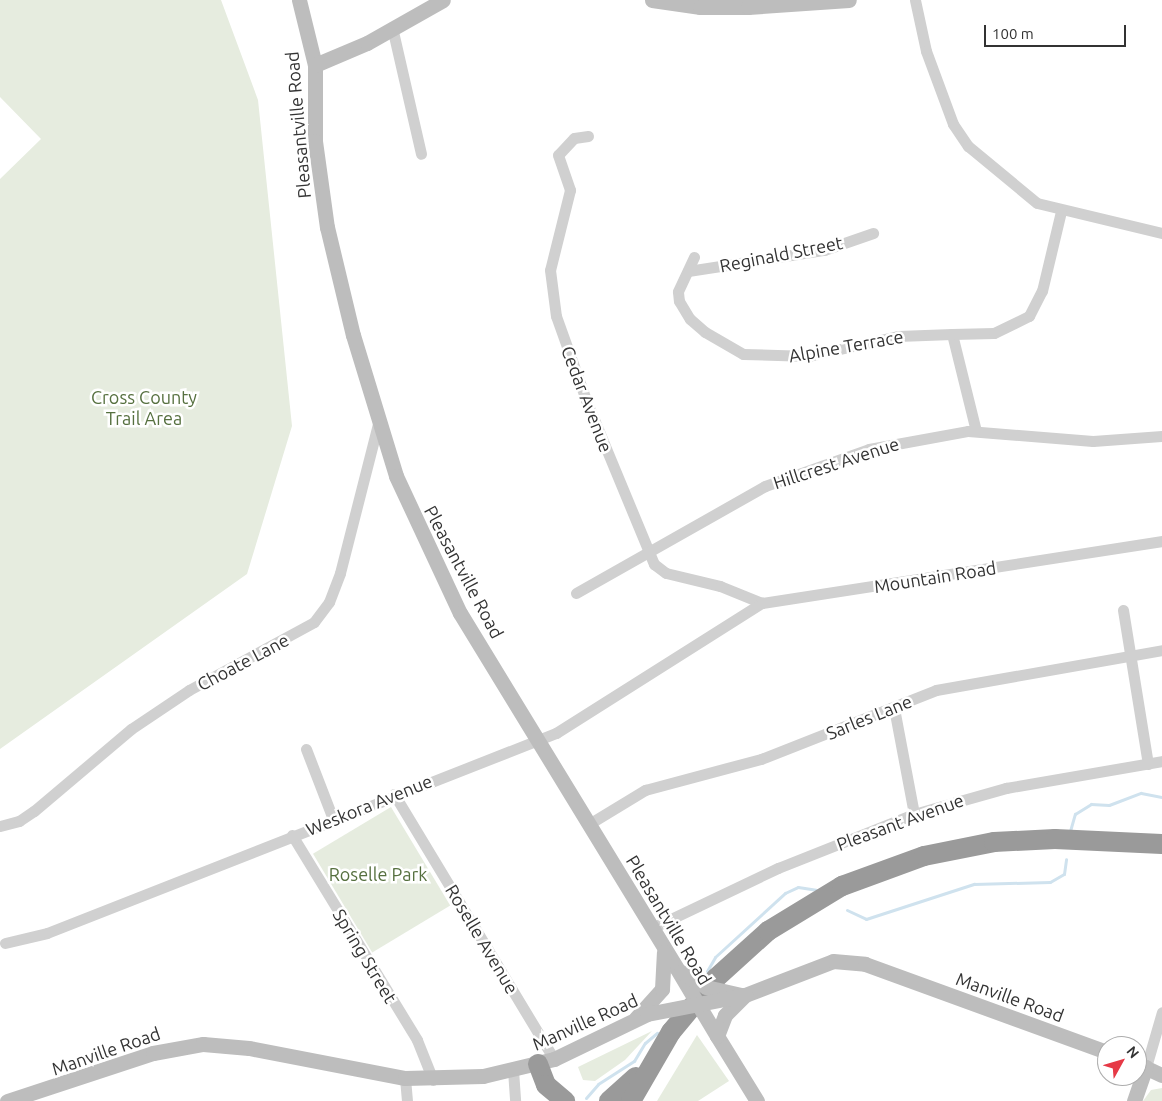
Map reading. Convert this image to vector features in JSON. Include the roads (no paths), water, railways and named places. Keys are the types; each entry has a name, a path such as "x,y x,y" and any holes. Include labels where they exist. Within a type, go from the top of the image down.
{"highway":[{"path":"609,1101 662,1046 728,965 782,921 826,894 882,869 941,851 1055,844 1162,844"},
{"path":"642,1101 672,1048 707,1002 751,958 807,916 868,885 934,864 1055,844"},
{"path":"1081,844 1162,854"},
{"path":"631,1101 662,1046"},
{"path":"533,1065 550,1101"},
{"path":"533,1065 546,1085 565,1101"}],"main road":[{"name":"Pleasantville Road","path":"299,0 315,65 316,141 327,228 379,420 423,541 460,613 663,946 672,972 698,1004 757,1101"},
{"path":"315,65 443,0"},
{"path":"652,0 700,7 748,7 849,0"},
{"name":"Manville Road","path":"7,1101 153,1052 203,1044 240,1046 405,1078 433,1080 533,1065 643,1014 745,996 825,962 857,961 1097,1048"},
{"path":"643,1014 660,993 672,972 706,987 745,996"},
{"path":"717,1036 728,1011 745,996"},
{"path":"1147,1068 1162,1075"},
{"path":"1134,1101 1137,1086"}],"street":[{"path":"915,0 926,51 953,124 968,146 1037,203 1061,211 1162,233"},
{"path":"392,27 421,154"},
{"name":"Cedar Avenue","path":"588,136 574,138 558,155 570,190 550,270 556,316 649,553 666,573 720,586 762,603"},
{"name":"Alpine Terrace","path":"694,256 678,292 690,319 743,354 809,356 898,336 994,333 1029,316 1042,290 1061,211"},
{"name":"Reginald Street","path":"688,271 824,250 873,233"},
{"path":"952,334 976,431"},
{"name":"Choate Lane","path":"0,826 19,822 131,729 189,690 314,622 329,602 340,573 379,420"},
{"name":"Hillcrest Avenue","path":"576,593 765,486 869,449 976,431 1093,441 1162,436"},
{"name":"Mountain Road","path":"718,634 762,603 1162,541"},
{"path":"1123,610 1148,764"},
{"name":"Weskora Avenue","path":"5,943 47,934 394,794 556,733 718,634"},
{"name":"Sarles Lane","path":"589,824 645,790 762,759 936,690 1162,650"},
{"path":"894,708 914,814"},
{"path":"306,749 333,819"},
{"name":"Pleasant Avenue","path":"652,928 778,868 914,814 1006,788 1162,761"},
{"name":"Roselle Avenue","path":"394,794 533,1065"},
{"name":"Spring Street","path":"292,835 417,1040 433,1080"},
{"path":"1147,1052 1162,1012"},
{"path":"516,1101 533,1065"},
{"path":"405,1078 407,1101"}],"waterway":[{"path":"1070,831 1075,814 1091,804 1109,805 1141,793 1162,797"},
{"path":"847,910 866,919 974,884 1050,882 1064,874 1066,859"},
{"path":"707,971 715,957 785,893 798,887 816,890"},
{"path":"586,1098 598,1084 634,1061 645,1043 657,1033"}],"park label":[{"name":"Cross County Trail Area","path":"144,408"},
{"name":"Roselle Park","path":"378,874"}]}
